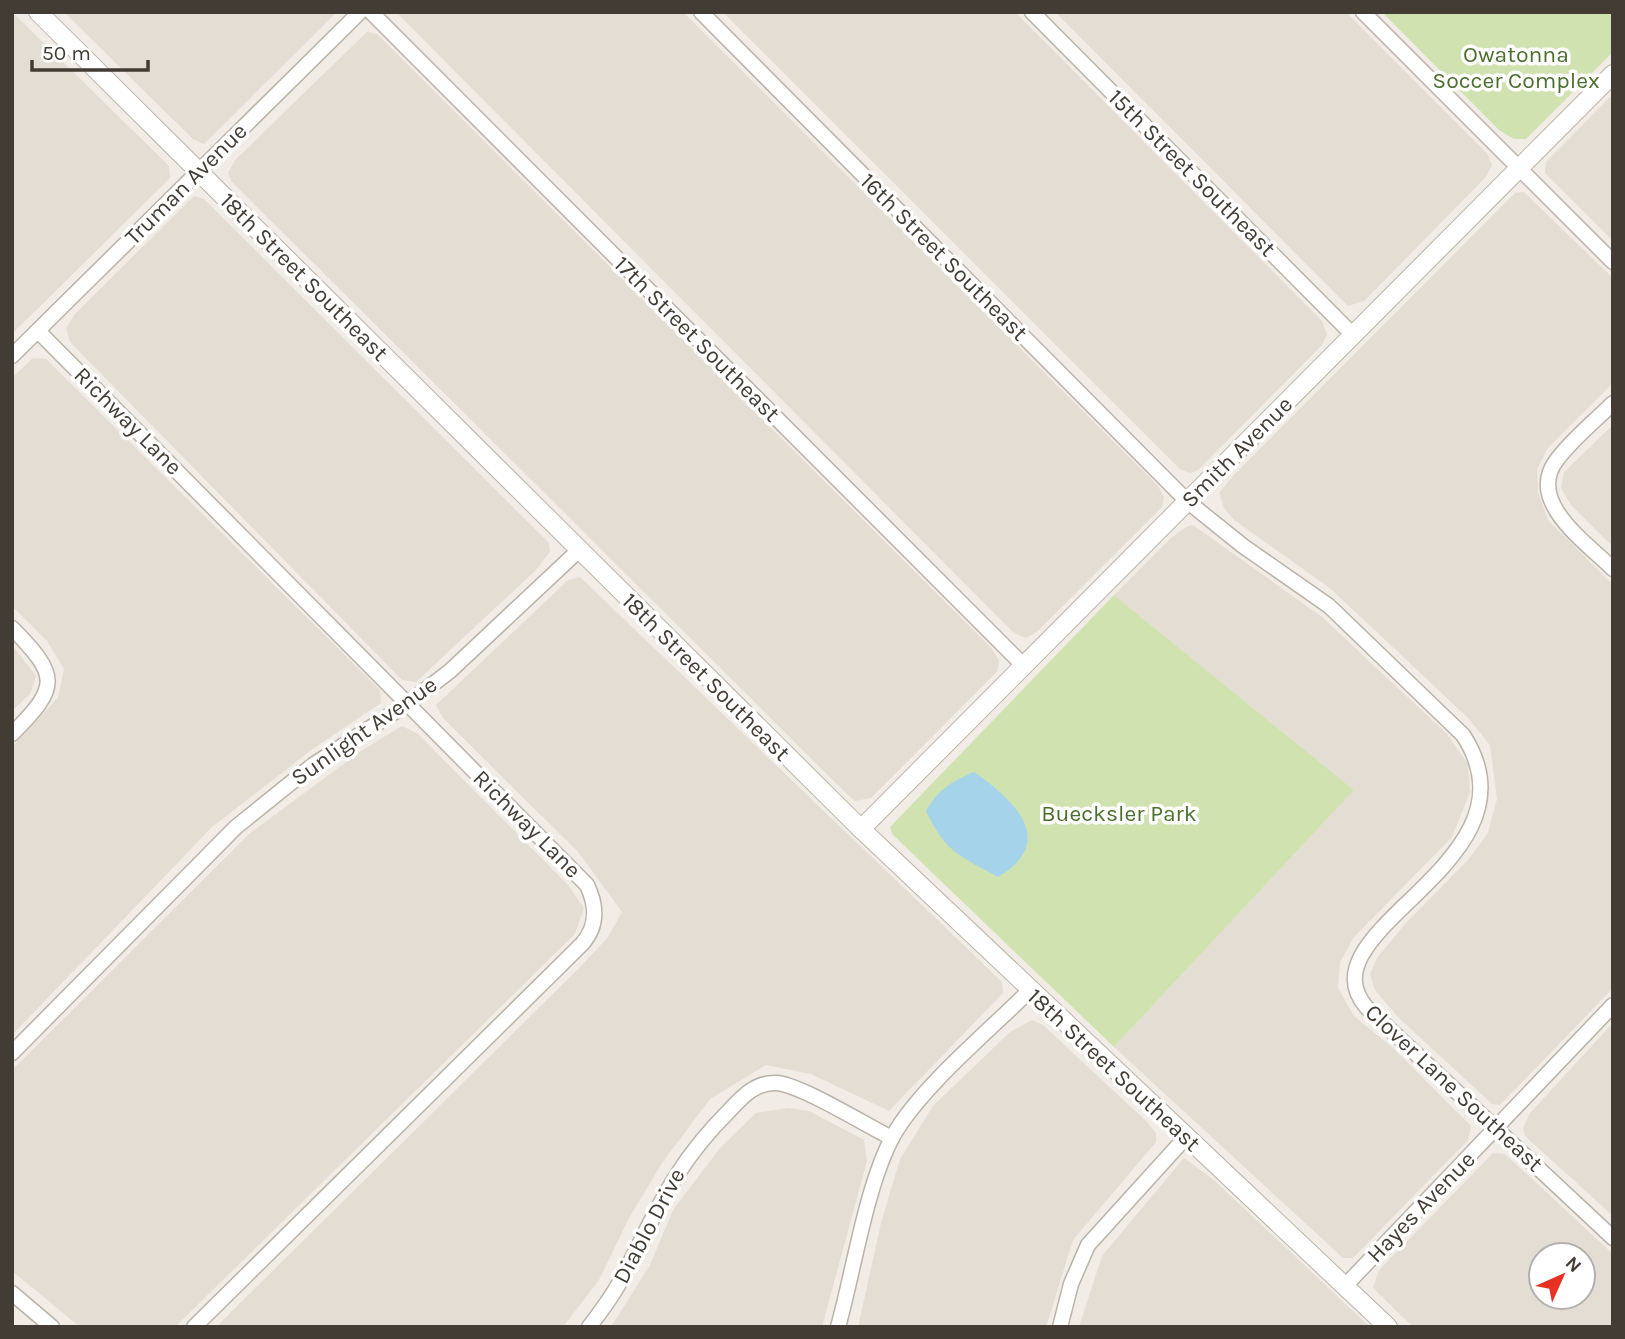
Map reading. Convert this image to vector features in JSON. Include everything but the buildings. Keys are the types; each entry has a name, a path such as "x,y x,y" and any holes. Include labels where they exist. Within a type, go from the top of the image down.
{"street":[{"name":"18th Street Southeast","path":"38,12 860,829 1388,1327"},
{"name":"Truman Avenue","path":"12,356 360,12"},
{"name":"17th Street Southeast","path":"371,12 1023,665"},
{"name":"16th Street Southeast","path":"701,12 1188,501"},
{"name":"15th Street Southeast","path":"1032,12 1353,335"},
{"path":"1363,12 1613,262"},
{"name":"Smith Avenue","path":"860,829 1613,74"},
{"name":"Richway Lane","path":"38,331 587,885 593,898 594,921 582,944 194,1327"},
{"path":"1613,403 1556,461 1548,485 1554,509 1613,569"},
{"name":"Clover Lane Southeast","path":"1188,501 1217,527 1290,577 1356,630 1463,735 1473,750 1482,782 1482,799 1470,833 1360,954 1353,979 1356,992 1367,1008 1613,1238"},
{"name":"Sunlight Avenue","path":"12,1053 236,827 274,795 407,704 491,636 578,551"},
{"path":"12,628 40,656 48,681 40,706 12,734"},
{"path":"838,1327 877,1179 892,1138 916,1103 1029,991"},
{"name":"Hayes Avenue","path":"1345,1286 1613,1005"},
{"name":"Diablo Drive","path":"589,1327 621,1281 683,1161 701,1139 752,1090 764,1084 789,1085 892,1138"},
{"path":"1060,1327 1071,1284 1088,1245 1186,1137"},
{"path":"12,1293 52,1327"}],"shaded area":[{"path":"12,12 169,166 170,178 12,334"},
{"path":"64,12 337,12 204,144 193,139"},
{"path":"396,12 683,12 1158,486 1164,497 1162,507 1038,631 1026,638 1014,633"},
{"path":"723,12 1015,12 1322,321 1327,334 1322,345 1198,470 1190,473 1180,469"},
{"path":"1055,12 1346,12 1487,153 1492,165 1486,177 1364,301 1348,306"},
{"path":"367,32 377,34 991,648 999,660 997,672 871,798 855,801 843,790 231,181 228,173 235,160"},
{"path":"1613,94 1613,241 1545,173 1546,162"},
{"path":"1524,192 1613,278 1613,383 1547,449 1537,470 1538,492 1548,520 1613,585 1613,988 1500,1105 1492,1104 1399,1018 1375,990 1370,974 1377,958 1404,925 1468,860 1488,833 1497,799 1490,745 1468,718 1331,589 1234,520 1224,508 1219,493 1515,193"},
{"path":"194,196 204,199 549,543 550,552 535,571 416,682 402,680 70,342 66,328 75,314"},
{"path":"33,358 46,359 380,690 381,703 314,748 212,827 12,1035 12,747 58,697 64,669 47,641 12,606 12,378"},
{"path":"1613,425 1613,547 1571,505 1561,488 1564,472"},
{"path":"1193,525 1322,617 1447,734 1468,764 1470,792 1452,837 1354,937 1340,962 1338,988 1354,1016 1393,1048 1471,1126 1468,1140 1353,1258 1343,1258 1114,1047 1354,790 1114,595 1171,538"},
{"path":"580,577 1002,982 1003,993 889,1111 811,1074 766,1065 710,1099 662,1163 628,1220 599,1280 563,1327 216,1327 579,968 608,937 622,912 579,853 443,718 436,705 568,580"},
{"path":"12,645 36,676 30,694 12,711"},
{"path":"402,726 418,734 568,885 584,908 575,934 175,1327 80,1327 12,1271 12,1070 249,834 361,751"},
{"path":"1032,1020 1043,1025 1146,1121 1156,1133 1156,1142 1073,1240 1046,1327 858,1327 881,1223 900,1159 933,1106 1010,1032"},
{"path":"1613,1023 1613,1216 1525,1136 1523,1128 1530,1113"},
{"path":"788,1108 809,1111 864,1140 867,1161 822,1327 611,1327 650,1265 673,1210 720,1148 756,1113"},
{"path":"1493,1153 1505,1154 1613,1254 1613,1327 1413,1327 1373,1288 1379,1270"},
{"path":"1184,1158 1214,1180 1370,1327 1079,1327 1102,1256"}],"green space":[{"name":"Owatonna Soccer Complex","path":"1382,12 1613,12 1613,52 1526,139 1514,139 1499,130"},
{"name":"Buecksler Park","path":"1114,595 1354,790 1114,1047 892,834 890,827"}],"water":[{"path":"974,772 1003,795 1024,821 1027,835 1025,849 1016,863 998,877 955,852 940,836 926,811 946,787"}]}
